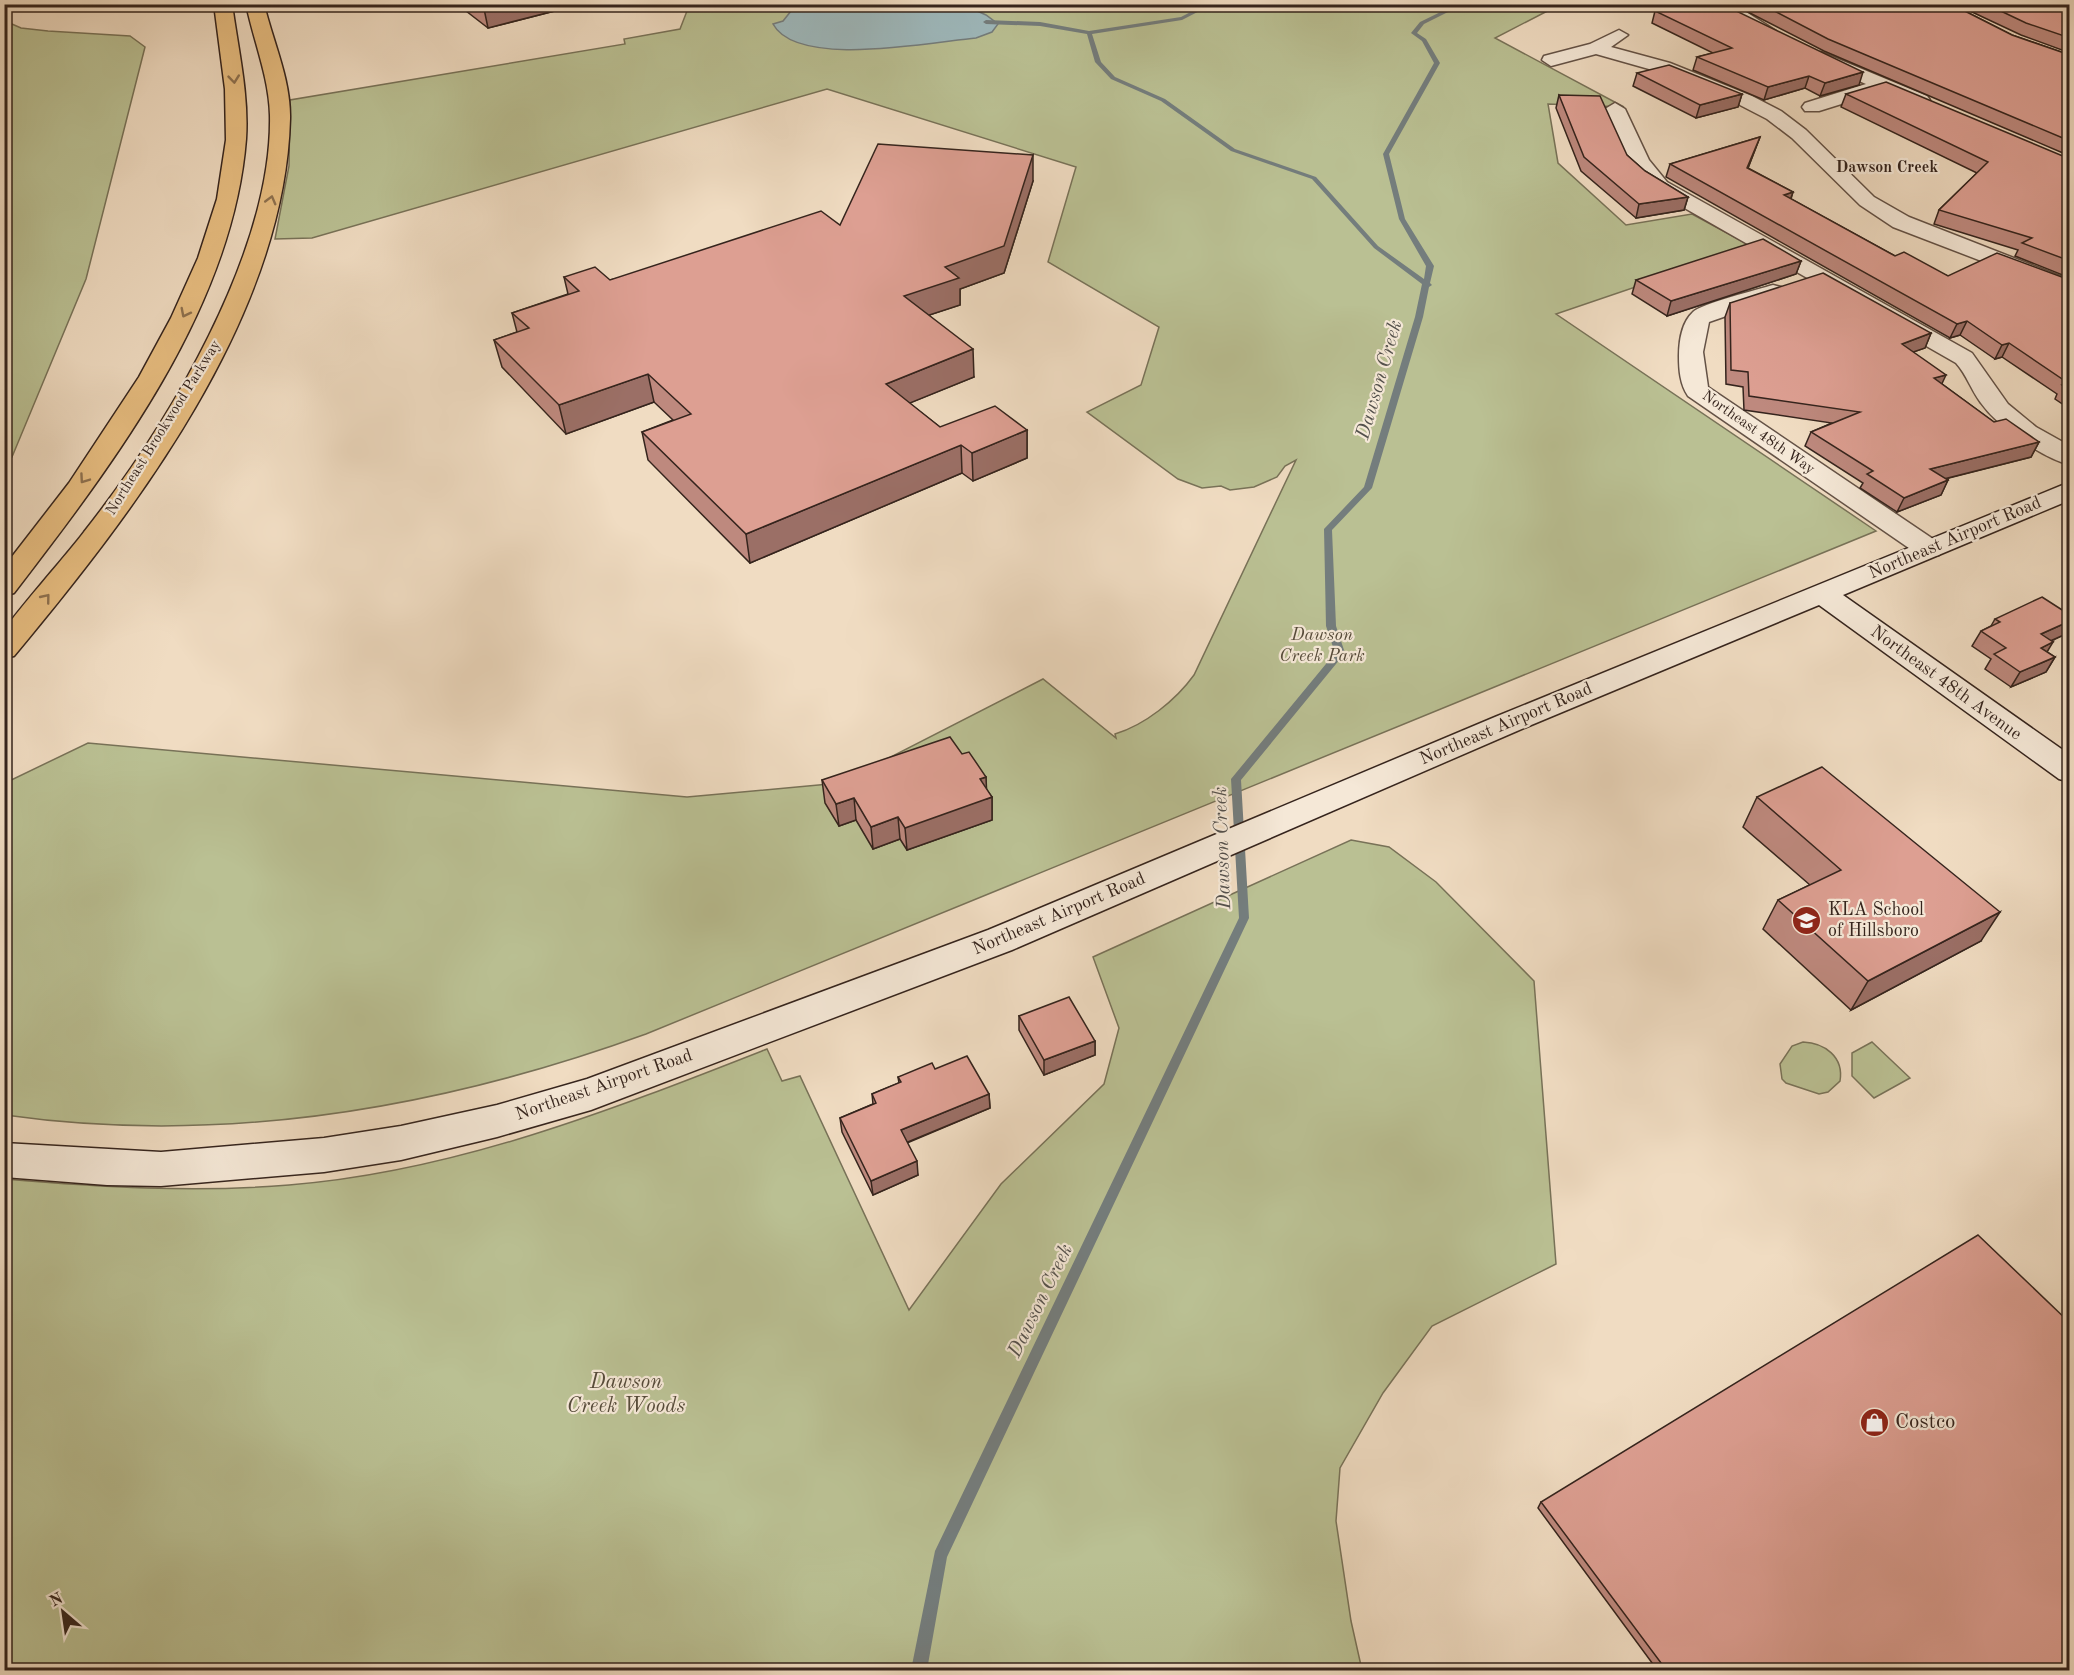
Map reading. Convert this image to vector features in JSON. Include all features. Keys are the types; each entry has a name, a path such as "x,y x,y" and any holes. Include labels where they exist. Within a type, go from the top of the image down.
{"main road":[{"path":"4,587 102,454 160,361 194,295 208,259 228,191 236,141 235,86 223,4"},
{"name":"Northeast Brookwood Parkway","path":"4,649 91,543 124,496 188,394 219,339 243,286 273,188 279,139 276,74 255,4"}],"street":[{"path":"1736,8 1737,16 1786,41"},
{"path":"1551,60 1596,48 1619,35"},
{"path":"1596,48 1663,67 1745,100 1774,115 1799,134 1867,201 1901,222 2070,288"},
{"path":"1807,51 1937,108"},
{"path":"1812,106 1883,85"},
{"path":"1614,109 1640,164 1653,181 1964,358 1975,368 1991,399 2005,414 2021,428 2070,457"},
{"name":"Northeast 48th Way","path":"1821,276 1702,315 1694,324 1690,378 1697,391 1708,401 1929,549"},
{"name":"Northeast Airport Road","path":"4,1160 107,1168 211,1166 335,1154 401,1143 497,1121 591,1094 1000,940 2070,490"},
{"name":"Northeast 48th Avenue","path":"1822,593 2070,771"}],"green space":[{"name":"Dawson Creek Park","path":"624,5 1559,5 1495,38 1624,107 1548,104 1558,163 1626,225 1692,214 1753,247 1556,314 1876,531 646,1034 568,1060 489,1083 410,1101 330,1114 249,1123 168,1126 87,1123 5,1115 5,783 88,743 687,797 840,783 1043,679 1116,738 1115,734 1148,718 1169,702 1194,675 1296,460 1285,466 1277,477 1254,487 1230,490 1221,486 1202,488 1178,479 1087,412 1141,385 1159,327 1048,262 1076,167 827,89 312,238 275,239 289,166 290,100 625,44 624,39 680,29 687,11 625,7"},
{"path":"5,21 21,28 130,36 145,47 86,279 12,457 5,468"},
{"name":"Dawson Creek Woods","path":"1351,840 1389,847 1436,882 1534,981 1556,1264 1432,1326 1383,1393 1340,1468 1336,1521 1351,1621 1362,1670 5,1670 5,1179 111,1187 218,1189 289,1185 351,1178 412,1167 533,1135 651,1094 767,1049 782,1081 800,1076 909,1310 1001,1184 1104,1084 1119,1028 1093,957"},
{"path":"1803,1042 1819,1045 1836,1058 1840,1081 1828,1092 1819,1094 1786,1083 1782,1079 1780,1064 1792,1046"},
{"path":"1872,1042 1910,1078 1874,1098 1852,1076 1852,1053"}],"water":[{"path":"783,4 964,5 986,15 998,24 992,32 976,38 899,47 836,49 809,46 787,38 773,24 783,21 791,11"}],"building":[{"path":"1680,4 1729,4 1734,10 1863,72 1825,83 1809,76 1768,87 1697,57 1732,48 1655,11"},
{"path":"1761,4 1951,4 2012,35 2070,55 2070,141 1828,39"},
{"path":"1986,4 2070,4 2070,38 2026,23"},
{"path":"1669,65 1742,94 1700,105 1637,73"},
{"path":"1886,82 2070,159 2070,261 2022,243 2032,238 1939,210 1988,162 1846,94"},
{"path":"1559,95 1600,96 1627,155 1645,171 1688,197 1639,204 1584,157"},
{"path":"1760,137 1747,168 1793,192 1784,195 1895,256 1904,252 1948,276 1997,253 2070,280 2070,390 2062,385 2068,383 2009,343 2002,345 1967,321 1957,324 1670,164"},
{"path":"878,144 1033,155 1004,246 945,267 959,278 904,296 973,349 886,384 940,427 995,406 1027,430 972,453 961,445 746,534 642,432 691,414 648,374 559,405 494,340 529,328 512,313 579,291 564,277 595,267 610,280 821,211 840,225"},
{"path":"1763,239 1801,261 1671,301 1636,280"},
{"path":"1823,273 1931,333 1902,344 1946,375 1934,378 1994,422 2006,419 2039,442 1930,469 1948,480 1904,498 1867,474 1873,471 1811,432 1860,412 1749,396 1748,372 1731,370 1730,303"},
{"path":"2042,597 2070,615 2070,621 2041,634 2053,642 2041,648 2055,657 2020,672 1994,654 2006,648 1981,631 2000,622 1995,619"},
{"path":"950,737 962,754 969,752 986,777 980,779 992,797 905,828 898,817 871,827 854,798 836,804 822,780"},
{"path":"1822,767 2000,912 1868,981 1778,900 1841,870 1757,797"},
{"path":"1069,997 1095,1041 1044,1060 1019,1016"},
{"path":"967,1056 989,1094 901,1130 917,1161 871,1181 840,1118 876,1103 872,1094 901,1082 898,1077 932,1063 935,1069"},
{"name":"Costco","path":"1978,1235 2070,1323 2070,1671 1667,1671 1541,1502"}],"waterway":[{"path":"1089,33 1182,18 1211,4"},
{"name":"Dawson Creek","path":"1426,284 1430,266 1402,219 1386,154 1437,63 1424,40 1414,33 1422,23 1462,4"},
{"path":"986,22 1040,24 1089,33"},
{"path":"1089,33 1098,62 1113,78 1163,100 1233,150 1314,178 1376,247 1426,284"},
{"name":"Dawson Creek","path":"919,1670 940,1556 1244,918 1236,779 1340,653 1331,626 1328,529 1368,488 1419,317 1426,284"}],"place":[{"name":"KLA School of Hillsboro","path":"1807,920"},
{"name":"Costco","path":"1874,1422"}],"district":[{"name":"Dawson Creek","path":"1887,168"}]}
